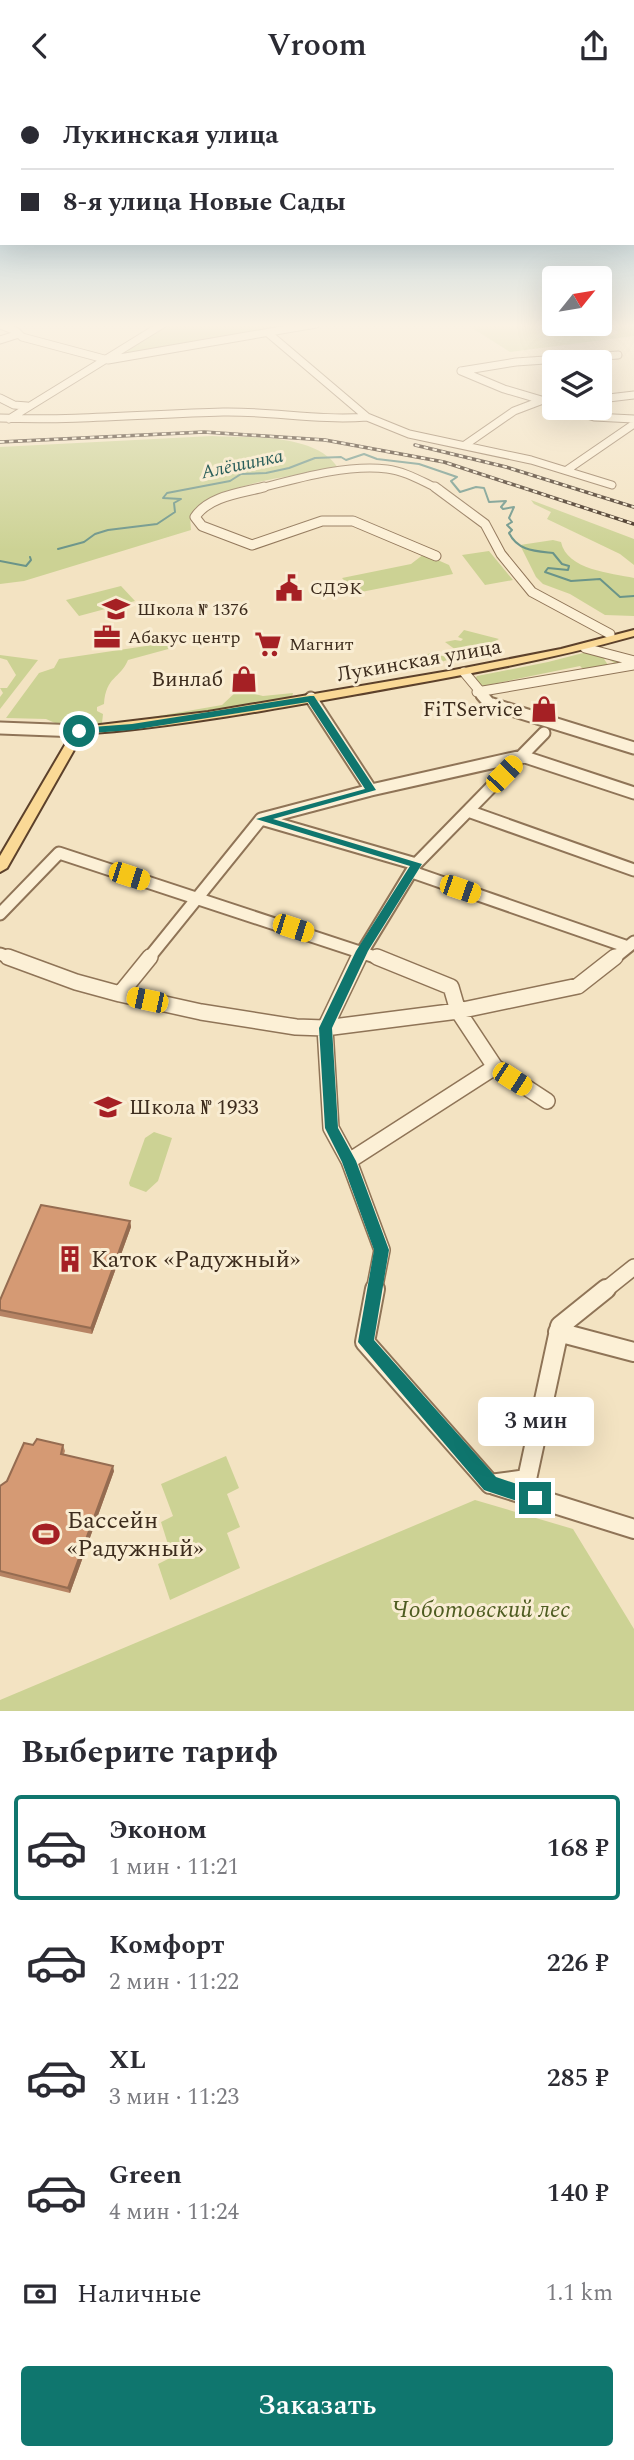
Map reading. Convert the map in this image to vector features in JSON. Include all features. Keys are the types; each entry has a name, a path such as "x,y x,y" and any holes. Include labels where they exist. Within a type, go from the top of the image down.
{"main road":[{"name":"Лукинская улица","path":"79,731 132,727 464,672 585,648 608,638 634,633"},
{"path":"0,868 79,731"}],"street":[{"path":"3,400 14,405 27,406"},
{"path":"4,419 42,400"},
{"path":"346,400 367,417 409,434 567,470 612,485"},
{"path":"465,445 514,411 542,400"},
{"path":"4,419 48,422 223,412 321,420 367,417"},
{"path":"612,419 634,422"},
{"path":"567,470 634,422"},
{"path":"436,556 353,521 321,521 252,545 202,526 195,517 201,508 242,491 313,475 388,469 420,478 485,524 492,540 532,592 608,638 615,655"},
{"path":"585,648 634,663"},
{"path":"477,692 634,663"},
{"path":"464,672 477,692 489,703 634,748"},
{"path":"310,698 371,790"},
{"name":"Лукинская улица","path":"0,728 79,731"},
{"path":"544,733 414,868 362,951 325,1028 331,1128 349,1161 382,1250 365,1342 490,1484 634,1529"},
{"path":"120,994 261,819 371,790 522,756 634,793"},
{"path":"468,811 634,870"},
{"path":"261,819 414,868 631,945"},
{"path":"0,914 59,853 362,951 451,987 458,1011 495,1067 547,1101"},
{"path":"0,954 76,982 120,994 201,1012 296,1027 325,1028 458,1011 578,986 631,945"},
{"path":"349,1161 495,1067"},
{"path":"490,1484 527,1479 559,1326 634,1267"},
{"path":"558,1332 634,1352"}],"green space":[{"path":"212,436 298,443 328,457 338,468 240,487 222,494 190,516 191,530 24,581 0,584 0,447"},
{"path":"531,500 634,539 634,565 620,554 547,519 551,512"},
{"path":"553,540 561,542 572,559 591,569 634,578 634,616 605,615 570,594 543,584 536,577 520,545"},
{"path":"489,551 513,580 485,585 462,555"},
{"path":"424,554 449,565 453,574 356,593 342,578 411,564"},
{"path":"121,586 135,601 79,616 66,600"},
{"path":"464,630 499,639 478,650 435,664 424,656 430,653 433,656 456,655 456,650 445,642 461,641 463,639 458,637"},
{"path":"166,643 172,648 128,660 107,688 104,704 97,707 97,711 103,714 102,723 55,723 46,719 6,718 39,673 54,668 59,659"},
{"path":"587,652 621,662 616,664 604,659 608,665 583,669 580,666 483,686 474,680 477,676"},
{"path":"0,655 38,660 0,709 0,697 3,693 0,688 7,688 16,675 7,660 0,658"},
{"path":"238,690 263,696 293,693 292,697 147,720 222,705"},
{"path":"154,1132 172,1138 158,1181 146,1192 130,1186 129,1183 145,1138"},
{"path":"226,1456 239,1488 227,1494 240,1527 227,1533 240,1568 170,1600 158,1564 172,1557 161,1522 173,1516 161,1484"},
{"name":"Чоботовский лес","path":"475,1500 573,1529 634,1629 634,1711 0,1711 0,1700"}],"building":[{"name":"Каток «Радужный»","path":"41,1205 130,1221 91,1328 0,1310 0,1300"},
{"name":"Бассейн «Радужный»","path":"37,1439 63,1445 61,1454 113,1466 68,1588 0,1571 0,1486 7,1481 24,1443 33,1445"}],"waterway":[{"name":"Алёшинка","path":"58,549 84,542 95,534 108,530 157,524 175,512 174,503 181,499 163,498 167,493 230,481 241,474 266,473 289,468 315,458 341,457 346,460 364,454 377,459 419,464 457,477 451,481 460,492 476,487 484,488 489,502 506,501 501,507 503,509 514,507 509,518 512,522 507,525 512,530 509,533 517,543 528,549 553,553 562,564 569,566 568,570 548,568 545,572 571,581 600,579 620,597 634,596"},
{"name":"Алёшинка","path":"0,561 26,566 31,560 30,557"}],"railway":[{"path":"0,442 204,432 325,440 444,462 634,524"},
{"path":"415,445 506,467 634,507"}],"place":[{"name":"СДЭК","path":"289,588"},
{"name":"Школа № 1376","path":"116,609"},
{"name":"Абакус центр","path":"107,637"},
{"name":"Магнит","path":"268,644"},
{"name":"Винлаб","path":"244,679"},
{"name":"FiTService","path":"544,709"},
{"name":"Школа № 1933","path":"108,1107"},
{"name":"Каток «Радужный»","path":"70,1259"},
{"name":"Бассейн «Радужный»","path":"46,1534"}],"route":[{"path":"79,731 132,727 310,698 371,790 261,819 416,864 362,951 325,1028 331,1128 349,1161 382,1250 365,1342 490,1484 535,1498"}]}
